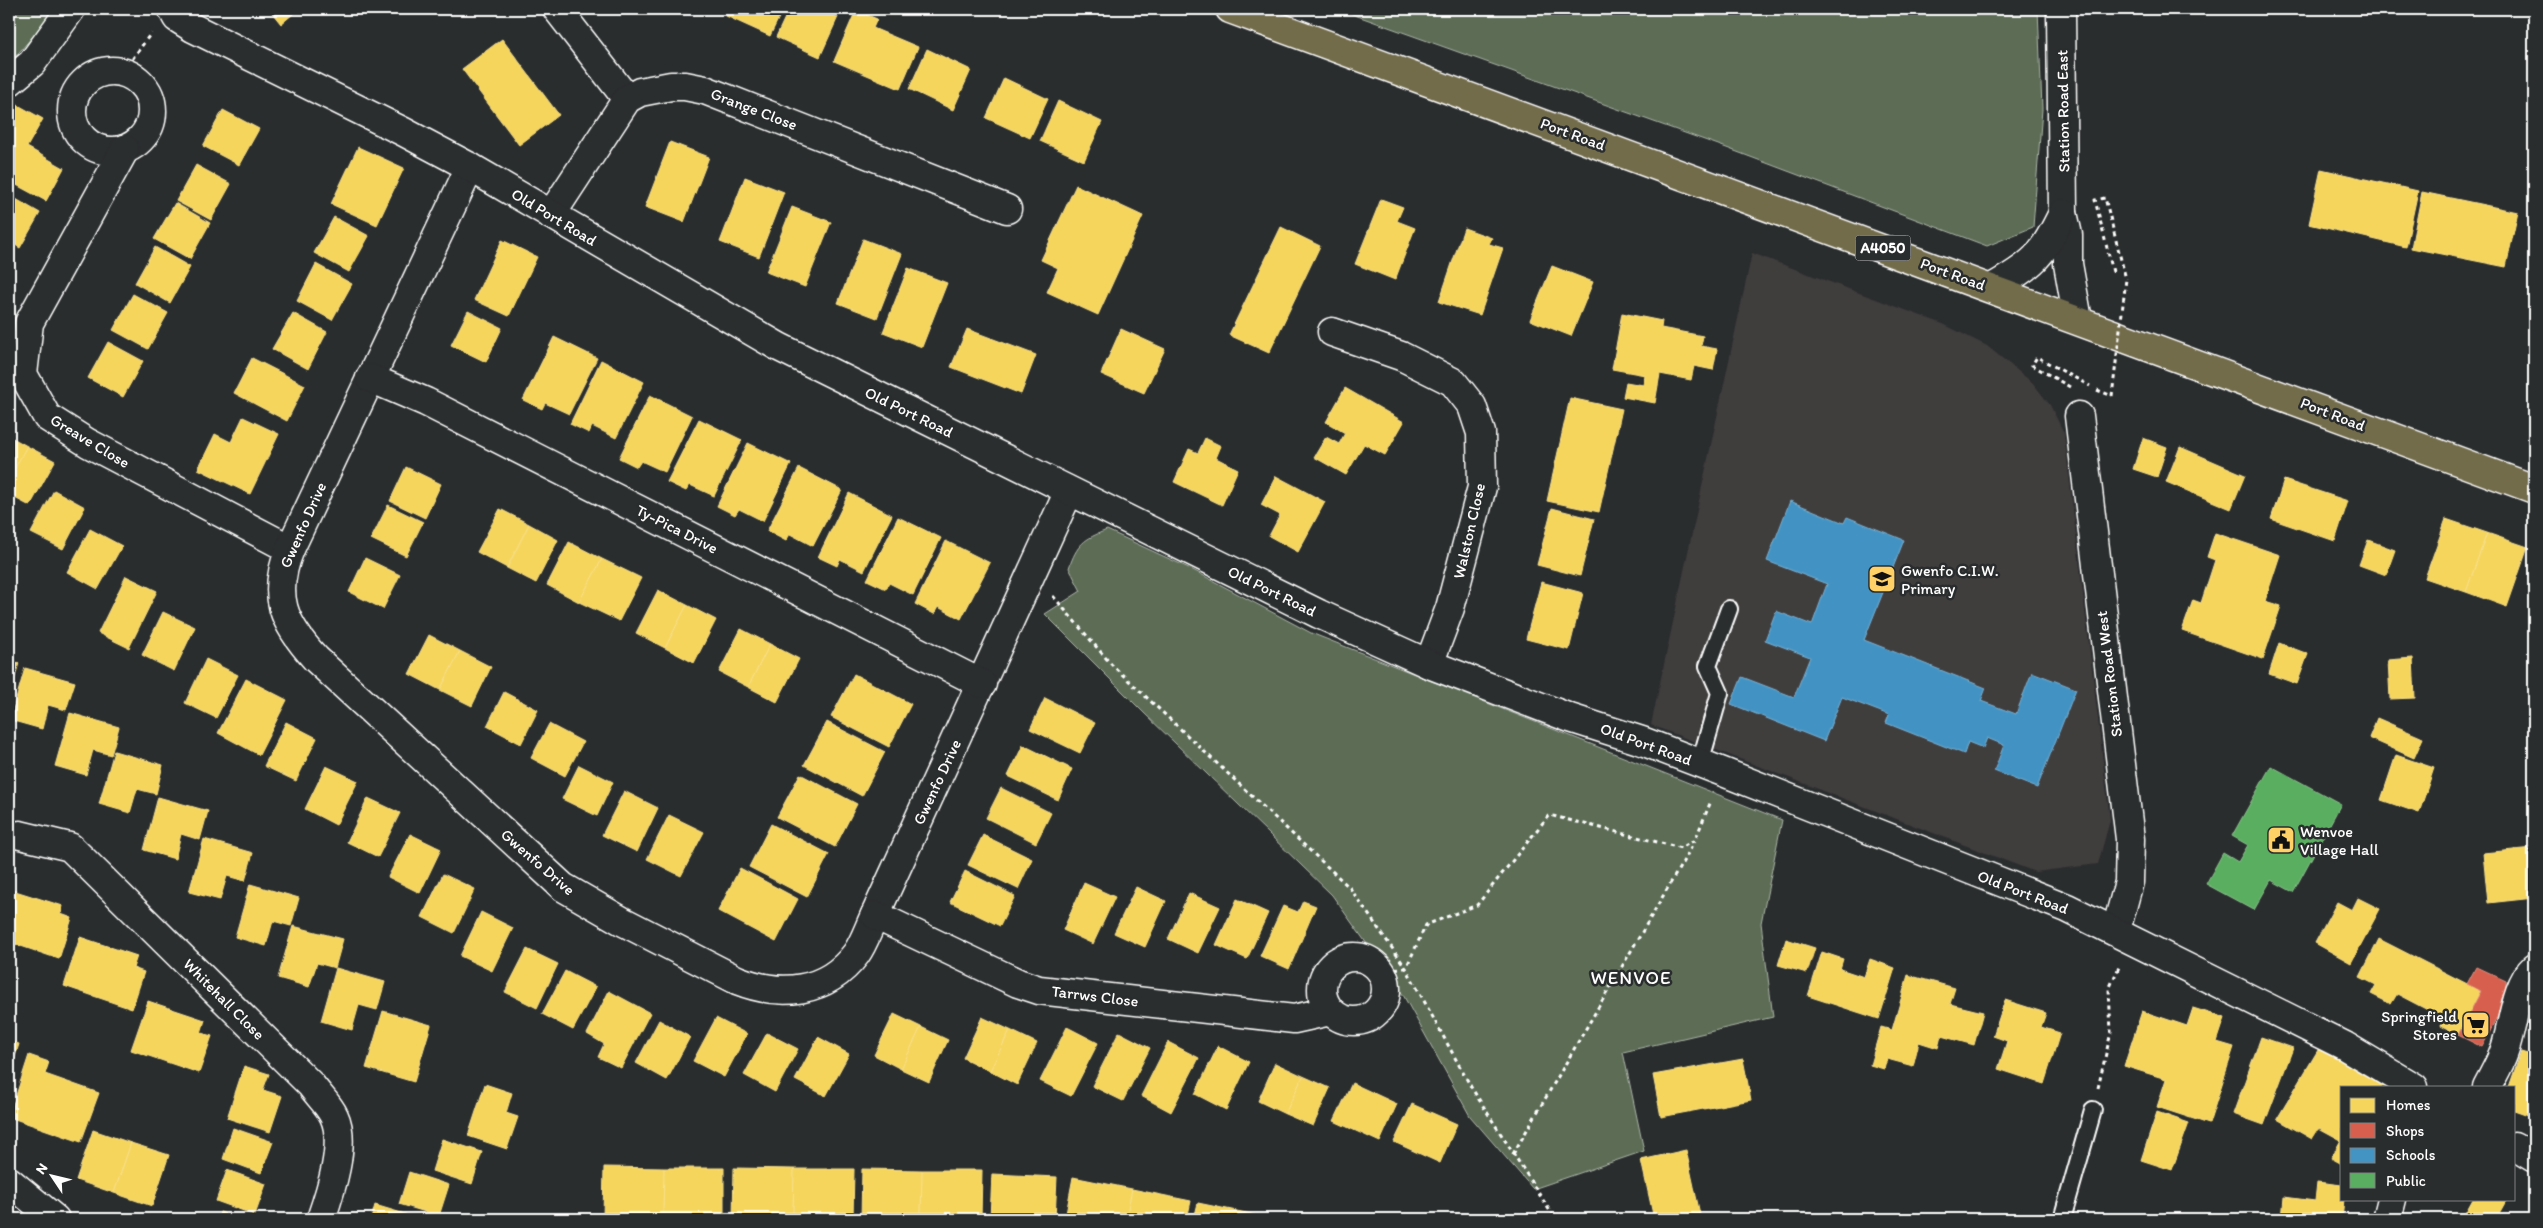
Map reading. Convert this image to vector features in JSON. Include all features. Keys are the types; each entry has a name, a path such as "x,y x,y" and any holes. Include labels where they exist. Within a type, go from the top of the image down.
{"main road":[{"name":"Port Road","path":"1230,9 2534,489"}],"street":[{"path":"9,82 32,63 71,9"},
{"name":"Old Port Road","path":"172,9 177,18 192,28 404,132 470,167 779,347 1319,614 1429,664 1570,718 1642,741 1700,763 1952,864 2044,898 2124,934 2345,1046 2412,1086"},
{"path":"551,215 627,99 557,9"},
{"name":"Station Road East","path":"2061,9 2064,213 2068,235 2068,264 2078,320"},
{"path":"124,72 110,71 96,74 84,82 75,92 71,106 72,120 77,133 87,143 99,150 113,152 126,150"},
{"name":"Greave Close","path":"124,72 135,78 144,87 150,98 152,110 151,123 145,134 126,150 29,323 24,374 47,417 88,443 290,548"},
{"name":"Grange Close","path":"627,99 640,92 671,86 685,86 705,90 1007,209"},
{"name":"Gwenfo Drive","path":"470,167 290,548 280,579 282,601 289,622 302,642 478,809 572,894 737,980 756,988 777,991 802,990 821,984 838,972 856,953 875,915 1036,568 1069,491"},
{"name":"Station Road East","path":"1992,288 2035,260 2048,244 2064,213"},
{"name":"Walston Close","path":"1332,332 1401,356 1453,382 1472,406 1481,433 1482,487 1455,593 1429,664"},
{"name":"Ty-Pica Drive","path":"370,378 426,402 982,684"},
{"name":"Station Road West","path":"2078,416 2130,839 2129,882 2124,934"},
{"name":"Whitehall Close","path":"20,835 70,847 311,1085 334,1116 339,1132 336,1162 320,1219"},
{"name":"Tarrws Close","path":"875,915 1018,983 1040,990 1294,1019 1330,1010"},
{"path":"1363,958 1380,969 1385,978 1385,1001 1370,1017 1360,1021 1349,1021 1330,1010 1322,991 1327,972 1334,964 1343,959 1363,958"},
{"path":"2487,1086 2504,1052 2518,998 2530,972 2534,968"},
{"path":"2516,1147 2534,1158"},
{"path":"9,1180 55,1219"},
{"path":"2387,1219 2392,1200"}],"lane":[{"path":"1700,763 1720,693 1708,666 1729,609"},
{"path":"2062,1219 2093,1110"}],"path":[{"path":"124,72 153,30"},
{"path":"2071,388 2032,365 2037,357 2112,396 2126,279 2105,198 2095,200 2113,272"},
{"path":"1036,568 1054,597 1111,664 1350,888 1406,968 1471,1087 1555,1219"},
{"path":"1513,1154 1695,840 1714,796"},
{"path":"1406,968 1426,924 1477,905 1549,815 1681,848 1695,840"},
{"path":"2093,1110 2111,1032 2110,989 2124,934"},
{"path":"1380,969 1406,968"}],"shaded area":[{"name":"Gwenfo C.I.W. Primary","path":"1752,253 1943,324 1987,346 2033,383 2050,405 2064,433 2110,820 2098,864 2035,872 1651,725"}],"green space":[{"path":"9,9 51,9 45,22 9,64"},
{"path":"1338,9 2038,9 2042,109 2033,227 1987,246 1724,147"},
{"path":"1107,530 1191,569 1311,633 1782,820 1761,923 1773,1017 1623,1052 1644,1151 1533,1189 1470,1116 1402,993 1332,895 1045,614 1081,591 1069,568 1072,560 1082,543 1092,536"}],"building: Homes":[{"path":"269,9 299,9 281,24"},
{"path":"730,9 783,9 770,36 726,16"},
{"path":"789,9 820,9 838,17 820,57 776,37"},
{"path":"856,10 877,19 873,28 918,47 900,89 834,61"},
{"path":"502,39 559,115 519,145 462,69"},
{"path":"927,49 971,70 953,110 909,89"},
{"path":"1004,78 1048,99 1030,138 986,118"},
{"path":"9,100 43,119 27,147 64,168 46,201 9,181"},
{"path":"1058,101 1102,122 1084,161 1040,141"},
{"path":"223,110 259,129 239,165 203,146"},
{"path":"670,142 709,157 684,222 645,207"},
{"path":"358,147 404,168 377,225 331,204"},
{"path":"196,165 231,184 211,220 176,201"},
{"path":"2321,169 2418,191 2406,247 2309,224"},
{"path":"745,177 784,192 759,257 720,242"},
{"path":"1076,185 1143,216 1098,315 1047,292 1058,268 1041,260"},
{"path":"2422,192 2518,212 2506,267 2411,248"},
{"path":"9,195 40,213 20,248 9,241"},
{"path":"1381,199 1403,207 1397,221 1415,228 1395,280 1355,264"},
{"path":"175,203 210,223 190,259 154,239"},
{"path":"792,207 831,222 805,287 766,272"},
{"path":"334,217 369,236 349,272 314,253"},
{"path":"1281,227 1320,246 1269,353 1229,335"},
{"path":"1464,228 1492,238 1489,244 1503,248 1480,315 1439,302"},
{"path":"863,239 902,254 877,318 838,303"},
{"path":"502,240 537,257 509,316 474,300"},
{"path":"155,247 190,267 170,303 135,283"},
{"path":"316,264 352,284 332,320 297,301"},
{"path":"1552,266 1593,282 1571,336 1530,320"},
{"path":"908,268 947,283 922,347 883,332"},
{"path":"133,294 168,313 148,349 113,330"},
{"path":"468,311 502,328 486,362 451,345"},
{"path":"293,313 327,332 308,369 272,349"},
{"path":"1622,313 1662,321 1661,328 1703,336 1701,346 1717,349 1713,370 1694,366 1691,380 1660,374 1655,403 1623,397 1626,382 1643,385 1645,375 1612,369"},
{"path":"967,329 1036,355 1021,394 951,367"},
{"path":"1121,329 1165,349 1144,393 1101,374"},
{"path":"554,337 597,358 569,414 545,403 542,409 523,400"},
{"path":"108,342 143,361 123,397 88,378"},
{"path":"252,358 305,385 287,421 234,393"},
{"path":"601,360 644,382 616,438 592,426 589,433 570,424"},
{"path":"1345,388 1404,422 1385,455 1364,444 1346,475 1314,457 1326,437 1339,444 1345,433 1326,422"},
{"path":"650,395 692,416 665,472 641,461 637,467 619,458"},
{"path":"1570,398 1622,409 1599,512 1547,501"},
{"path":"243,417 279,434 250,494 198,469 215,434 231,442"},
{"path":"699,419 742,440 714,496 690,485 686,491 667,482"},
{"path":"9,436 27,446 9,479"},
{"path":"1205,438 1221,446 1216,458 1238,469 1222,505 1174,482 1189,449 1198,453"},
{"path":"2143,438 2167,447 2157,477 2133,469"},
{"path":"748,443 791,464 763,521 739,509 735,515 717,506"},
{"path":"27,446 55,461 30,506 9,495 9,479"},
{"path":"2180,447 2245,475 2231,509 2166,482"},
{"path":"406,467 441,484 425,518 390,501"},
{"path":"799,468 842,490 813,546 790,534 786,541 767,531"},
{"path":"1276,476 1325,502 1298,552 1269,536 1280,515 1261,505"},
{"path":"2284,480 2348,501 2335,541 2271,519"},
{"path":"54,490 85,507 63,549 31,533"},
{"path":"849,493 892,515 864,571 840,559 837,566 818,557"},
{"path":"388,505 423,522 406,556 371,539"},
{"path":"1552,508 1594,519 1580,576 1537,565"},
{"path":"500,509 529,524 507,568 477,552"},
{"path":"898,517 941,538 913,595 889,583 886,589 867,580"},
{"path":"2446,519 2487,533 2466,592 2425,578"},
{"path":"529,524 558,540 536,583 507,568"},
{"path":"90,529 122,546 98,589 67,572"},
{"path":"2215,533 2280,555 2265,601 2281,606 2263,659 2182,631 2193,600 2201,603 2215,560 2207,557"},
{"path":"2487,533 2528,547 2507,607 2466,592"},
{"path":"2368,540 2395,550 2386,575 2359,565"},
{"path":"946,541 990,563 961,619 938,607 934,614 915,604"},
{"path":"569,542 602,559 579,602 547,585"},
{"path":"365,558 400,575 383,609 349,592"},
{"path":"602,559 641,578 619,621 579,602"},
{"path":"126,576 157,591 129,648 98,633"},
{"path":"1541,582 1583,593 1569,650 1526,639"},
{"path":"658,590 687,605 665,648 636,633"},
{"path":"687,605 716,620 694,663 665,648"},
{"path":"163,612 195,627 174,671 142,655"},
{"path":"741,629 770,644 748,687 719,672"},
{"path":"429,635 460,651 440,690 409,674"},
{"path":"2279,643 2308,654 2297,684 2269,674"},
{"path":"770,644 799,659 777,702 748,687"},
{"path":"460,651 491,667 472,706 440,690"},
{"path":"2413,658 2415,698 2390,699 2388,660"},
{"path":"206,659 238,675 216,718 185,703"},
{"path":"9,660 19,663 11,691 9,691"},
{"path":"25,668 75,682 66,710 48,705 42,729 10,720"},
{"path":"854,674 911,704 889,747 831,717"},
{"path":"246,679 287,700 259,755 218,733"},
{"path":"504,692 538,710 521,744 487,726"},
{"path":"1045,698 1095,723 1080,753 1030,729"},
{"path":"70,713 119,727 111,755 93,750 86,775 55,766"},
{"path":"2377,718 2423,738 2414,758 2369,738"},
{"path":"286,722 317,738 296,781 264,766"},
{"path":"827,722 885,752 862,796 804,765"},
{"path":"549,724 583,742 565,776 531,758"},
{"path":"1023,745 1072,769 1058,800 1008,776"},
{"path":"114,751 163,765 156,794 137,789 130,813 99,804"},
{"path":"2396,755 2434,768 2419,813 2381,800"},
{"path":"579,765 613,782 597,816 562,799"},
{"path":"326,766 358,781 336,825 305,809"},
{"path":"800,774 857,804 835,847 777,817"},
{"path":"1001,788 1051,813 1036,843 986,818"},
{"path":"624,791 658,808 637,852 602,835"},
{"path":"158,797 208,811 200,840 181,834 175,859 144,850"},
{"path":"368,798 400,813 378,857 347,842"},
{"path":"669,815 704,832 681,876 647,859"},
{"path":"771,824 829,854 807,897 749,867"},
{"path":"410,834 441,849 420,893 388,877"},
{"path":"983,835 1032,859 1018,889 968,865"},
{"path":"204,839 253,853 245,881 227,876 220,900 189,892"},
{"path":"2534,848 2534,898 2488,903 2483,853"},
{"path":"740,868 798,899 776,942 718,911"},
{"path":"965,871 1015,896 1000,926 950,902"},
{"path":"443,874 475,889 454,933 422,917"},
{"path":"1084,883 1115,897 1093,944 1063,930"},
{"path":"250,884 299,898 291,926 273,921 266,946 235,937"},
{"path":"1136,887 1166,901 1145,947 1114,933"},
{"path":"9,889 63,906 61,914 72,918 59,959 9,942"},
{"path":"1189,893 1220,907 1198,953 1168,939"},
{"path":"2358,898 2380,909 2351,963 2315,943 2337,902 2352,910"},
{"path":"1237,899 1268,913 1247,959 1216,945"},
{"path":"1303,901 1316,906 1289,969 1260,956 1283,906 1298,912"},
{"path":"481,912 513,928 492,971 460,956"},
{"path":"293,926 343,939 335,968 317,963 309,987 278,978"},
{"path":"80,937 137,956 133,968 144,972 132,1009 64,986"},
{"path":"1786,939 1815,948 1807,973 1778,965"},
{"path":"2379,939 2481,991 2458,1035 2440,1026 2443,1018 2397,994 2391,1004 2371,994 2376,985 2360,977"},
{"path":"527,949 558,964 537,1008 505,992"},
{"path":"1822,952 1843,959 1840,969 1864,977 1870,959 1895,968 1879,1019 1808,996"},
{"path":"336,968 385,982 377,1010 359,1005 352,1030 321,1021"},
{"path":"565,971 596,987 573,1030 542,1014"},
{"path":"1908,975 1955,988 1950,1004 1983,1012 1974,1045 1941,1036 1938,1048 1919,1042 1913,1066 1887,1059 1884,1069 1870,1065 1881,1027 1892,1030"},
{"path":"609,991 650,1013 621,1068 598,1057 604,1044 587,1034"},
{"path":"2005,1000 2046,1013 2041,1027 2060,1033 2044,1084 1998,1069 2007,1041 1993,1036"},
{"path":"148,1001 205,1020 201,1033 212,1036 199,1073 131,1050"},
{"path":"2193,1008 2225,1018 2217,1042 2234,1047 2209,1124 2157,1107 2166,1079 2124,1066 2142,1011 2187,1026"},
{"path":"383,1011 431,1025 414,1082 366,1068"},
{"path":"894,1014 921,1027 901,1069 874,1055"},
{"path":"982,1017 1010,1030 990,1071 963,1058"},
{"path":"716,1018 747,1034 724,1077 693,1061"},
{"path":"659,1020 690,1037 667,1080 636,1063"},
{"path":"921,1027 948,1040 929,1082 901,1069"},
{"path":"1067,1027 1098,1043 1071,1096 1040,1081"},
{"path":"1010,1030 1037,1043 1017,1085 990,1071"},
{"path":"1119,1032 1150,1048 1123,1101 1092,1086"},
{"path":"767,1033 798,1049 775,1092 744,1075"},
{"path":"818,1037 849,1054 826,1096 795,1080"},
{"path":"2261,1037 2293,1048 2264,1125 2233,1114"},
{"path":"9,1041 19,1044 9,1076"},
{"path":"1168,1042 1199,1058 1171,1112 1141,1096"},
{"path":"2321,1045 2385,1086 2340,1086 2340,1139 2319,1128 2312,1139 2277,1119"},
{"path":"1218,1046 1249,1062 1226,1110 1195,1094"},
{"path":"2521,1052 2534,1056 2534,1118 2516,1112 2516,1086 2509,1086"},
{"path":"29,1055 49,1062 45,1074 99,1093 81,1142 9,1117"},
{"path":"1743,1059 1751,1100 1661,1117 1653,1075"},
{"path":"1275,1063 1303,1076 1285,1114 1258,1101"},
{"path":"244,1066 269,1074 263,1090 282,1096 270,1132 227,1118"},
{"path":"1303,1076 1330,1088 1313,1126 1285,1114"},
{"path":"1352,1083 1397,1104 1380,1142 1334,1121"},
{"path":"485,1084 512,1093 506,1113 518,1117 507,1149 468,1136"},
{"path":"1412,1104 1457,1124 1440,1163 1394,1142"},
{"path":"2157,1112 2189,1123 2172,1170 2141,1160"},
{"path":"233,1128 273,1142 261,1173 223,1159"},
{"path":"93,1130 131,1143 114,1193 76,1180"},
{"path":"442,1139 482,1152 472,1184 432,1171"},
{"path":"2340,1142 2340,1163 2331,1158"},
{"path":"131,1143 169,1155 152,1206 114,1193"},
{"path":"1686,1150 1701,1219 1654,1219 1641,1160"},
{"path":"604,1167 664,1168 663,1219 603,1219"},
{"path":"664,1168 724,1168 724,1219 663,1219"},
{"path":"734,1168 794,1169 793,1219 733,1219"},
{"path":"794,1169 854,1169 853,1219 793,1219"},
{"path":"862,1169 922,1170 921,1219 861,1219"},
{"path":"227,1170 266,1184 255,1215 216,1201"},
{"path":"922,1170 982,1170 981,1219 921,1219"},
{"path":"409,1172 449,1185 439,1216 399,1204"},
{"path":"992,1174 1057,1177 1055,1219 990,1219"},
{"path":"1073,1177 1132,1189 1126,1219 1065,1219"},
{"path":"2317,1182 2340,1185 2340,1200 2344,1200 2342,1219 2282,1219 2284,1197 2315,1201"},
{"path":"1132,1189 1191,1201 1187,1219 1126,1219"},
{"path":"2472,1200 2506,1200 2496,1219 2462,1219"},
{"path":"1198,1203 1256,1215 1256,1219 1194,1219"},
{"path":"375,1205 415,1217 414,1219 371,1219"},
{"path":"220,1212 241,1219 218,1219"},
{"path":"1256,1215 1275,1219 1256,1219"}],"building: Shops":[{"path":"2476,967 2506,981 2505,1002 2482,1047 2458,1035 2481,991 2467,984"}],"building: Schools":[{"path":"1790,501 1844,523 1847,517 1904,540 1864,640 1986,688 1981,701 2016,714 2032,672 2076,689 2037,788 1994,771 2004,745 1987,738 1983,748 1968,742 1964,754 1886,723 1889,715 1842,697 1824,741 1731,704 1742,677 1794,697 1810,657 1765,640 1776,611 1812,625 1827,584 1767,561"}],"building: Public":[{"name":"Wenvoe Village Hall","path":"2271,766 2341,804 2293,892 2271,880 2254,910 2206,884 2223,853 2238,862 2248,845 2232,836"}],"place":[{"name":"Gwenfo C.I.W. Primary","path":"1882,579"},
{"name":"Wenvoe Village Hall","path":"2281,840"},
{"name":"Springfield Stores","path":"2476,1025"}],"district":[{"name":"WENVOE","path":"1631,977"}]}
